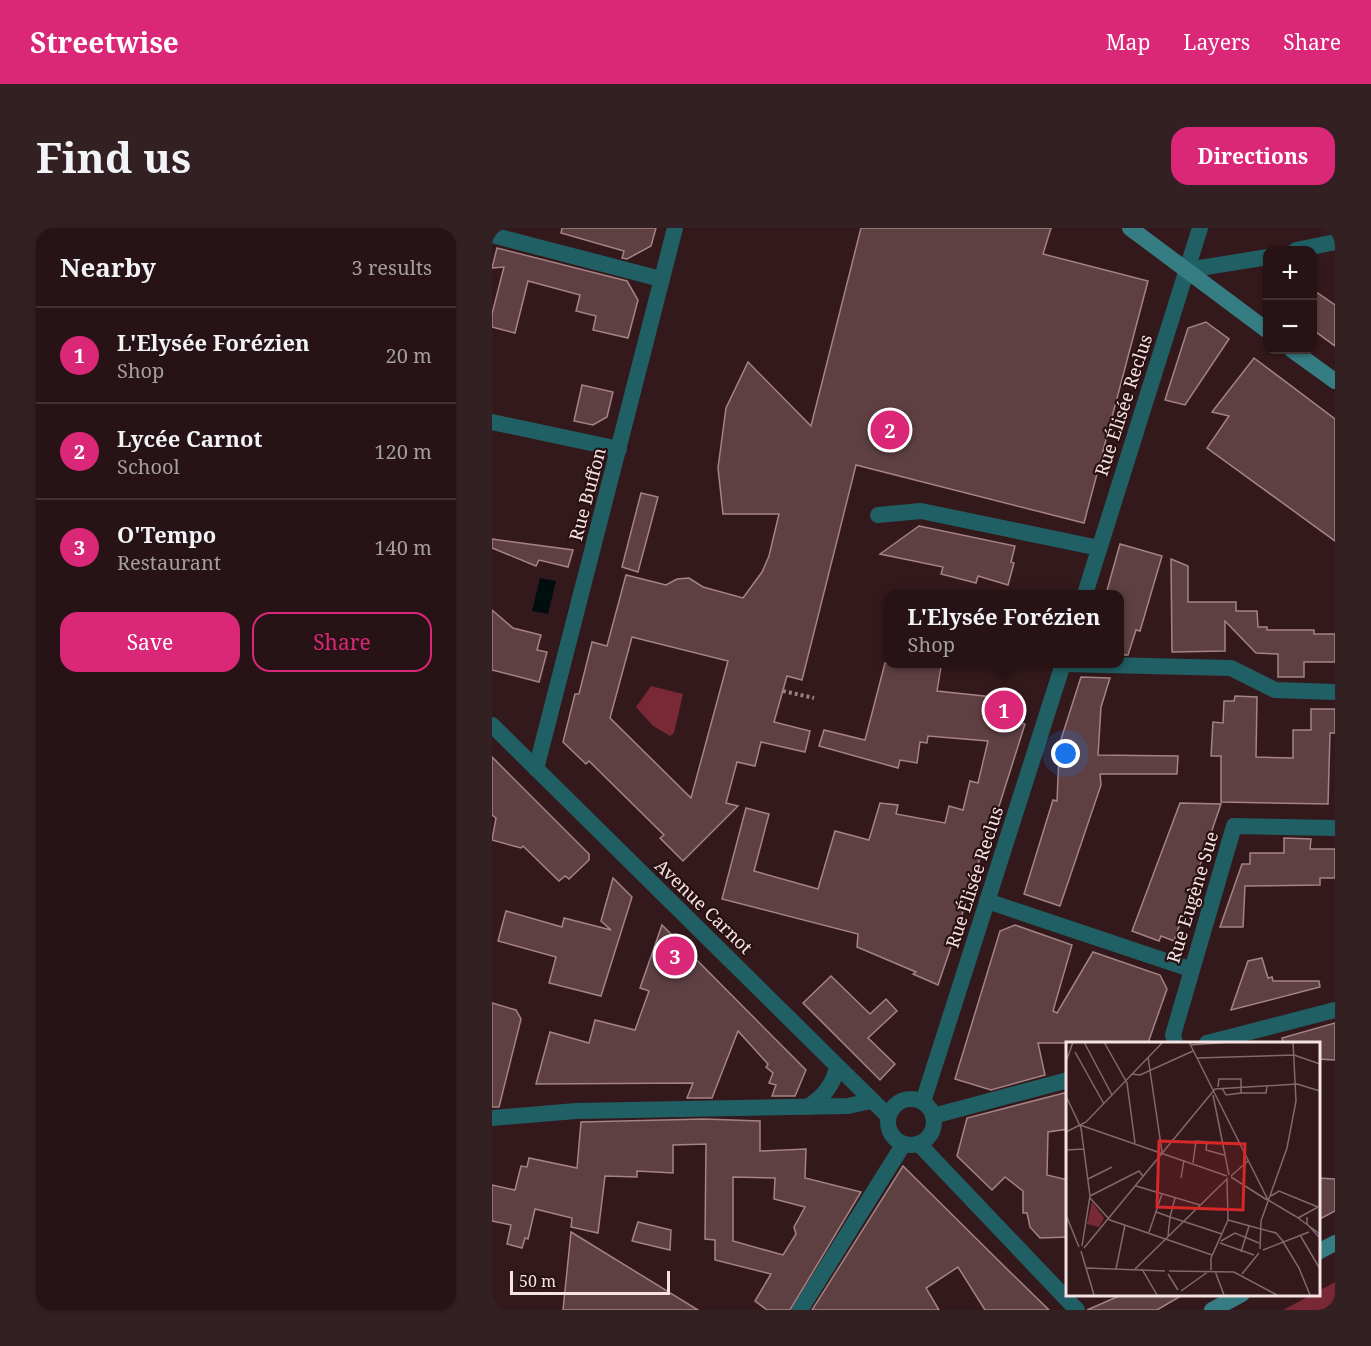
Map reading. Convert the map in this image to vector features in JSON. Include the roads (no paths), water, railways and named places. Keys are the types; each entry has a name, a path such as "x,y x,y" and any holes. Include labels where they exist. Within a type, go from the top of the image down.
{"main road":[{"path":"1130,228 1263,327"},
{"path":"1298,354 1335,381"},
{"path":"1320,1251 1335,1243"},
{"path":"1212,1310 1238,1295"}],"street":[{"name":"Rue Buffon","path":"536,769 675,228"},
{"name":"Rue Élisée Reclus","path":"1086,590 1200,228"},
{"path":"492,235 661,279"},
{"path":"1316,246 1335,242"},
{"path":"1187,270 1263,258"},
{"path":"492,422 620,449"},
{"path":"878,515 921,511 1100,548"},
{"path":"1124,665 1231,669 1275,690 1335,692"},
{"name":"Rue Élisée Reclus","path":"923,1102 1062,668"},
{"name":"Avenue Carnot","path":"492,725 888,1116"},
{"name":"Rue Eugène Sue","path":"1175,1042 1173,1035 1190,969 1234,826 1335,828"},
{"path":"987,902 1190,969"},
{"path":"1211,1042 1335,1010"},
{"path":"806,1107 825,1094 835,1077 837,1067"},
{"path":"933,1116 1066,1081"},
{"path":"800,1310 911,1144 930,1136 933,1130 933,1116 923,1102 909,1099 896,1104 888,1116 889,1130 911,1144 1077,1310"},
{"path":"492,1118 576,1111 848,1106 871,1101"}],"place":[{"name":"Lycée Carnot","path":"890,430"},
{"name":"L'Elysée Forézien","path":"1004,710"},
{"name":"O'Tempo","path":"675,956"}]}
